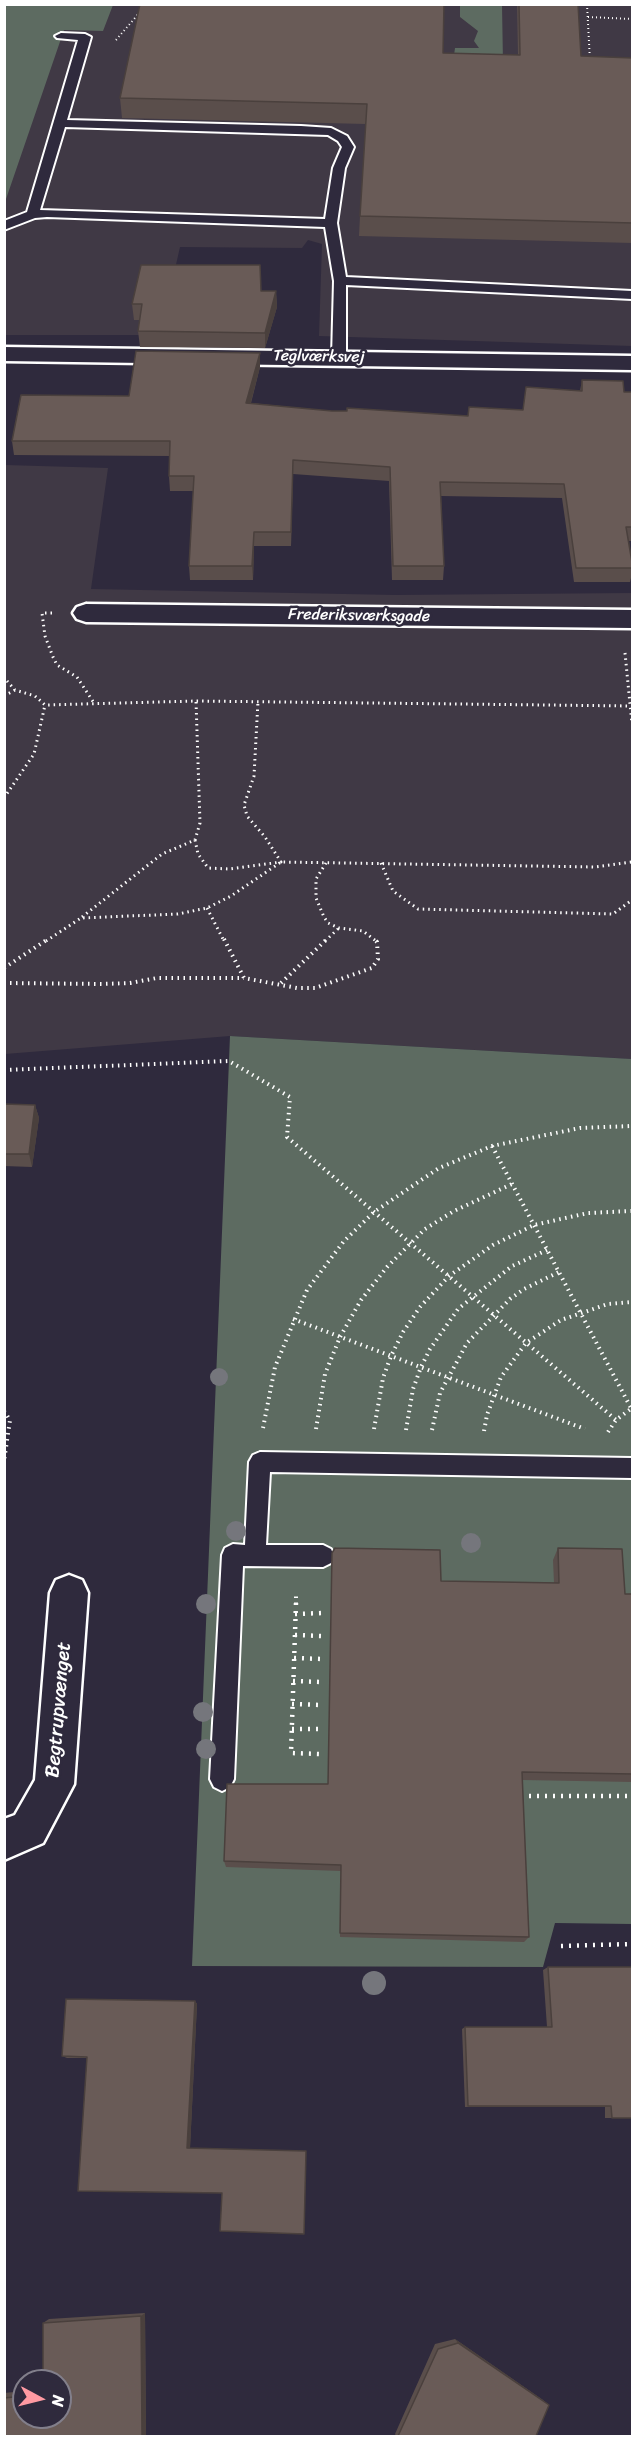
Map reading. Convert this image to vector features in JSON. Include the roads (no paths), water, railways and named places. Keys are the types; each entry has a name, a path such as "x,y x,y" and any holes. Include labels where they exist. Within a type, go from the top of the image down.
{"street":[{"name":"Teglværksvej","path":"4,354 633,363"},
{"name":"Frederiksværksgade","path":"86,613 627,619"},
{"name":"Begtrupvænget","path":"4,1840 29,1829 54,1784 69,1593"}],"lane":[{"path":"33,214 62,123 85,37 61,36"},
{"path":"62,123 331,132 343,139 348,147 339,168 332,224 340,281 339,357"},
{"path":"4,226 33,214 332,224"},
{"path":"340,281 633,295"},
{"path":"255,1555 260,1462 633,1467"},
{"path":"222,1779 232,1555 323,1557"}]}
